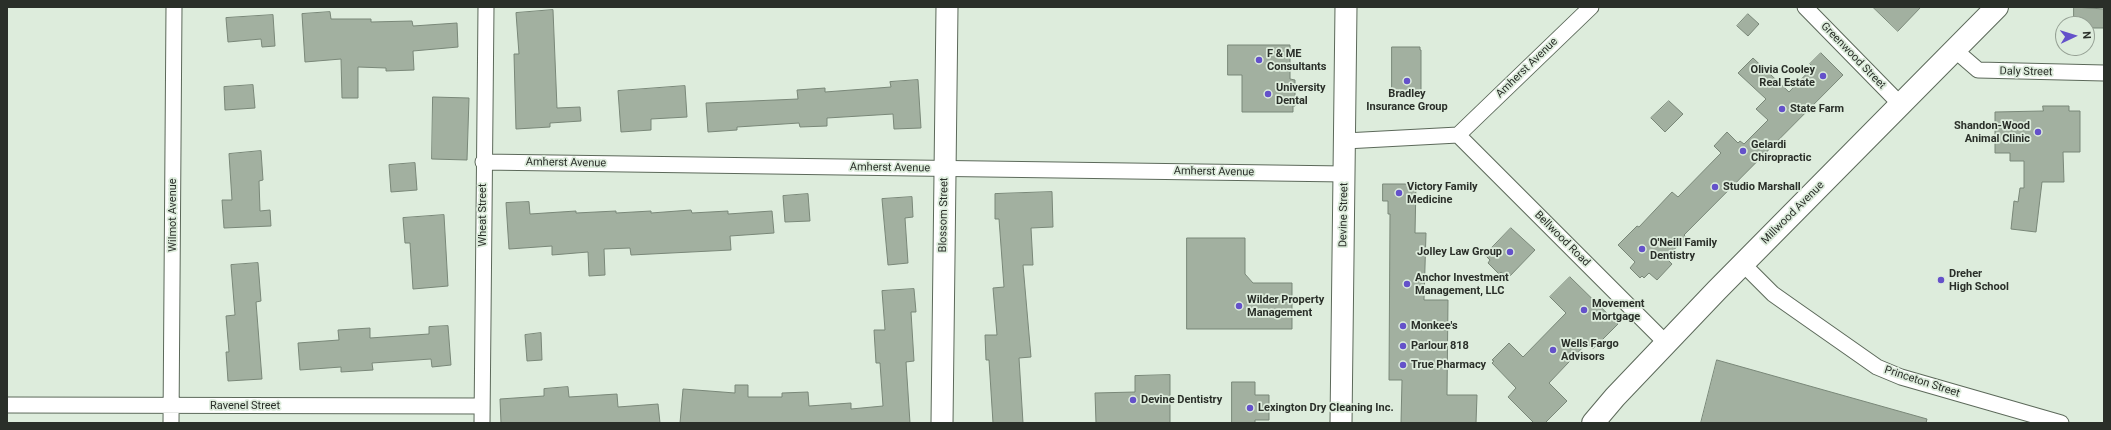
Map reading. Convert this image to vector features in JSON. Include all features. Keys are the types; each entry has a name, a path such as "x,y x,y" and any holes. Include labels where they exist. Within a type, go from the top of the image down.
{"main road":[{"name":"Blossom Street","path":"942,423 947,7"},
{"name":"Devine Street","path":"1341,423 1346,7"},
{"name":"Millwood Avenue","path":"1593,423 1666,343 1997,7"}],"street":[{"name":"Wilmot Avenue","path":"171,423 174,7"},
{"name":"Wheat Street","path":"482,423 483,162 486,7"},
{"name":"Amherst Avenue","path":"1458,135 1591,7"},
{"name":"Greenwood Street","path":"1805,7 1900,104"},
{"name":"Daly Street","path":"1956,50 1978,70 2104,73"},
{"path":"1345,141 1458,135"},
{"name":"Bellwood Road","path":"1458,135 1666,343"},
{"name":"Amherst Avenue","path":"483,162 1345,174"},
{"name":"Princeton Street","path":"1743,264 1773,294 1877,367 1901,377 2061,423"},
{"name":"Ravenel Street","path":"7,405 482,406"}],"building":[{"path":"1873,7 1921,7 1898,31"},
{"path":"2074,7 2104,9 2104,28 2095,28 2095,16 2074,16"},
{"path":"553,10 557,108 580,107 581,121 550,123 550,127 516,129 514,54 519,54 516,13"},
{"path":"330,12 331,19 371,19 371,22 412,21 413,26 457,23 458,47 413,51 414,70 386,71 386,68 358,67 358,98 342,98 341,59 305,62 302,14"},
{"path":"1748,14 1759,24 1748,36 1737,26"},
{"path":"273,15 275,46 262,47 261,39 228,42 226,18"},
{"path":"1228,45 1290,45 1290,79 1295,80 1295,106 1293,106 1293,112 1242,112 1242,75 1228,75"},
{"name":"Bradley Insurance Group","path":"1392,47 1420,47 1421,93 1392,93"},
{"path":"1821,53 1843,75 1684,235 1686,237 1666,258 1672,264 1657,280 1649,273 1644,278 1642,276 1640,278 1630,268 1635,262 1618,245 1637,226 1639,227 1672,192 1678,197 1721,153 1714,146 1727,132 1738,143 1740,141 1744,144 1768,120 1756,109 1766,99 1738,73 1753,58 1789,92 1813,67 1810,64"},
{"path":"918,80 921,128 894,129 893,114 827,118 827,126 800,127 799,123 737,127 737,130 708,132 706,103 798,99 797,90 825,88 825,92 891,87 890,82"},
{"path":"253,85 255,108 225,110 224,87"},
{"path":"685,86 687,117 651,119 651,130 621,132 618,91"},
{"path":"433,97 469,98 467,160 432,159"},
{"path":"1669,101 1683,114 1665,132 1651,118"},
{"name":"Shandon-Wood Animal Clinic","path":"2043,106 2069,106 2069,111 2080,111 2080,152 2063,152 2064,182 2042,182 2036,232 2011,229 2014,201 2018,202 2020,188 2024,188 2024,161 2010,161 2010,153 1995,153 1995,112 2043,111"},
{"path":"261,151 263,180 259,181 260,211 270,210 271,226 224,228 222,200 232,200 229,154"},
{"path":"415,163 417,190 391,192 389,165"},
{"path":"1383,184 1416,184 1415,233 1426,233 1424,300 1448,300 1447,395 1477,395 1476,423 1401,423 1402,380 1389,380 1390,214 1388,214 1388,201 1383,201"},
{"path":"1052,192 1053,227 1031,228 1033,265 1023,265 1031,357 1019,358 1023,423 993,423 989,360 986,360 985,335 997,335 993,288 1004,287 999,219 995,219 995,194"},
{"path":"808,194 810,221 785,222 783,196"},
{"path":"912,197 913,217 905,218 908,263 888,265 882,199"},
{"path":"529,202 530,214 576,211 576,213 616,211 616,213 651,211 651,213 691,210 692,213 728,211 728,214 772,211 774,233 730,236 731,250 631,255 630,248 604,249 605,275 589,276 588,252 552,255 552,246 509,249 506,203"},
{"path":"444,215 448,286 413,289 410,243 405,243 403,218"},
{"name":"Jolley Law Group","path":"1511,228 1535,250 1508,278 1501,272 1499,274 1488,263 1490,260 1485,255"},
{"name":"Wilder Property Management","path":"1187,238 1245,238 1245,274 1253,283 1292,283 1292,329 1187,329"},
{"path":"258,263 261,301 256,302 262,379 228,381 226,352 229,352 226,316 235,315 231,265"},
{"path":"1570,277 1618,324 1593,349 1587,343 1549,383 1567,401 1545,423 1534,423 1508,397 1516,388 1492,363 1494,361 1492,360 1509,343 1523,357 1566,313 1550,297"},
{"path":"914,289 916,312 911,312 914,361 906,362 910,423 680,423 683,389 735,393 735,385 748,385 748,397 782,397 782,393 808,392 809,406 851,403 851,409 883,406 880,363 876,363 874,330 885,330 882,291"},
{"path":"448,326 451,365 432,367 431,359 372,363 373,370 341,372 341,367 300,370 298,343 339,340 338,330 370,328 370,338 429,334 429,327"},
{"path":"541,333 542,360 527,361 525,335"},
{"path":"1717,360 1927,419 1926,423 1701,423"},
{"name":"Devine Dentistry","path":"1170,375 1170,423 1096,423 1095,393 1135,392 1135,376"},
{"name":"Lexington Dry Cleaning Inc.","path":"1232,382 1255,382 1255,395 1269,395 1269,420 1255,420 1255,423 1232,423"},
{"path":"568,387 569,397 617,394 618,407 658,404 660,423 501,423 500,399 544,396 544,389"}],"place":[{"name":"F & ME Consultants","path":"1259,60"},
{"name":"Olivia Cooley Real Estate","path":"1823,76"},
{"name":"Bradley Insurance Group","path":"1407,81"},
{"name":"University Dental","path":"1268,94"},
{"name":"State Farm","path":"1782,109"},
{"name":"Shandon-Wood Animal Clinic","path":"2038,132"},
{"name":"Gelardi Chiropractic","path":"1743,151"},
{"name":"Studio Marshall","path":"1715,187"},
{"name":"Victory Family Medicine","path":"1399,193"},
{"name":"O'Neill Family Dentistry","path":"1642,249"},
{"name":"Jolley Law Group","path":"1510,252"},
{"name":"Dreher High School","path":"1941,280"},
{"name":"Anchor Investment Management, LLC","path":"1407,284"},
{"name":"Wilder Property Management","path":"1239,306"},
{"name":"Movement Mortgage","path":"1584,310"},
{"name":"Monkee's","path":"1403,326"},
{"name":"Parlour 818","path":"1403,346"},
{"name":"Wells Fargo Advisors","path":"1553,350"},
{"name":"True Pharmacy","path":"1403,365"},
{"name":"Devine Dentistry","path":"1133,400"},
{"name":"Lexington Dry Cleaning Inc.","path":"1250,408"}]}
